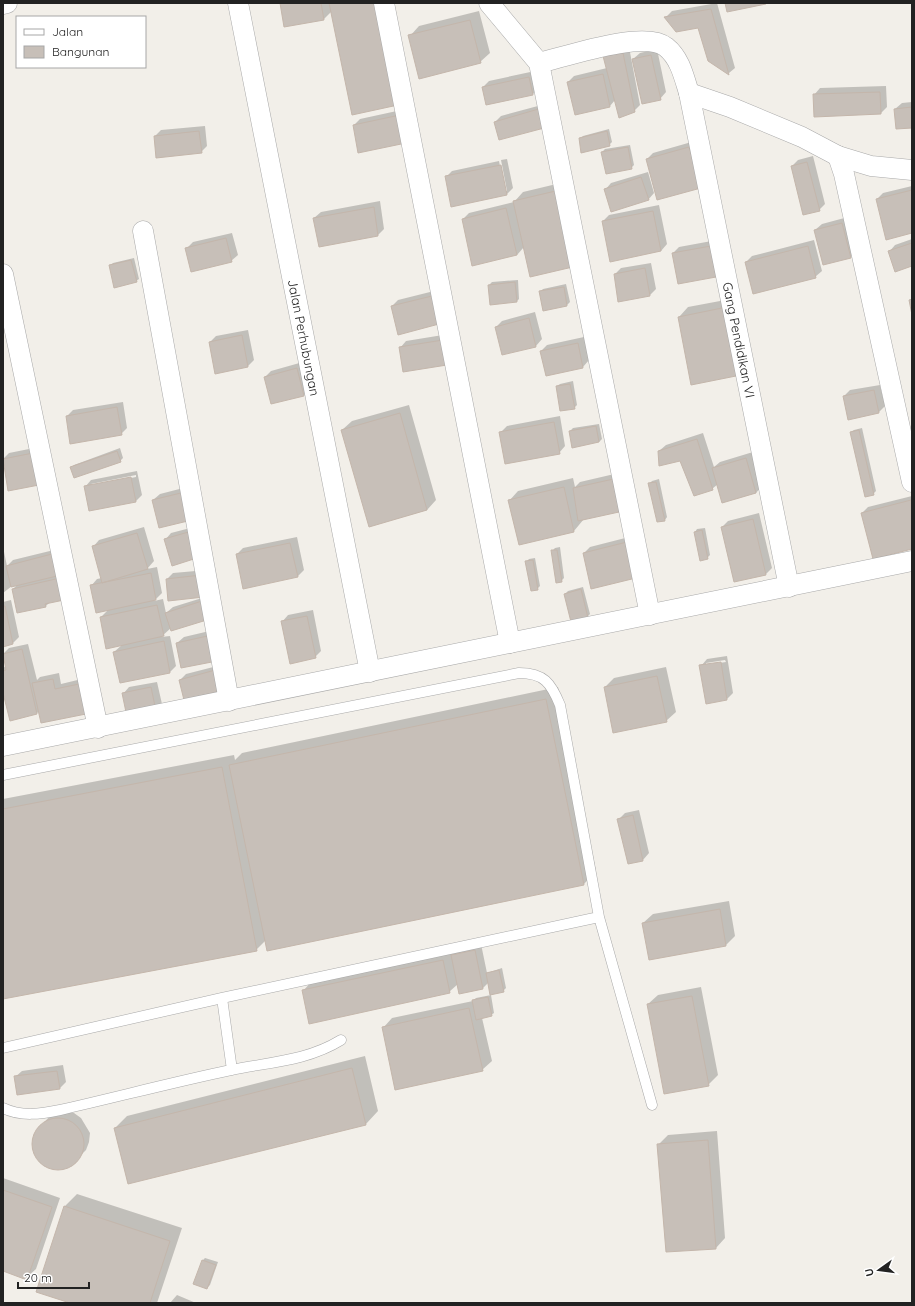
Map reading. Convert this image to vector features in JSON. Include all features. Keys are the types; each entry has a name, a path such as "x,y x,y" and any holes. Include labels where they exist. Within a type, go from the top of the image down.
{"street":[{"path":"3,4 7,3"},
{"name":"Jalan Perhubungan","path":"238,3 370,672"},
{"path":"384,3 510,643"},
{"path":"489,3 539,63 650,615"},
{"name":"Gang Pendidikan VI","path":"539,63 624,42 657,42 670,50 677,60 689,93 789,587"},
{"path":"689,93 730,107 802,137 838,156 872,166 912,170"},
{"path":"838,156 844,174 912,482"},
{"path":"144,230 229,700"},
{"path":"3,274 98,728"},
{"path":"3,746 98,728 912,561"}],"lane":[{"path":"3,775 514,674 533,673 549,684 560,705 599,917 652,1105"},
{"path":"3,1048 222,998 599,917"},
{"path":"222,998 232,1070"},
{"path":"3,1108 18,1113 40,1114 232,1070 307,1056 326,1050 341,1040"}],"building":[{"path":"280,3 321,3 324,20 284,27"},
{"path":"329,3 378,3 398,105 352,115"},
{"path":"725,3 765,3 766,4 727,12"},
{"path":"711,9 729,75 708,61 698,28 676,32 664,17"},
{"path":"470,20 481,63 419,79 408,35"},
{"path":"623,53 635,112 619,118 603,56"},
{"path":"651,55 661,100 642,104 632,59"},
{"path":"603,74 610,107 575,115 567,82"},
{"path":"529,77 533,95 486,105 482,87"},
{"path":"880,92 881,114 814,117 813,94"},
{"path":"912,107 912,128 896,129 894,109"},
{"path":"542,108 548,127 499,140 494,122"},
{"path":"400,115 406,143 358,153 353,125"},
{"path":"199,131 202,153 156,158 154,136"},
{"path":"607,131 610,146 581,153 579,138"},
{"path":"628,147 632,169 606,174 601,152"},
{"path":"689,147 701,188 657,200 646,159"},
{"path":"807,162 820,211 803,215 791,166"},
{"path":"501,165 507,195 451,207 445,176"},
{"path":"641,177 649,200 611,212 604,189"},
{"path":"560,190 577,266 530,277 513,201"},
{"path":"912,190 912,233 886,240 876,199"},
{"path":"374,207 378,236 319,247 313,218"},
{"path":"506,208 517,255 472,266 462,219"},
{"path":"653,211 661,251 610,262 602,221"},
{"path":"842,223 851,258 823,265 814,230"},
{"path":"226,238 232,262 191,272 185,248"},
{"path":"912,243 912,266 895,272 888,251"},
{"path":"711,246 716,277 678,284 672,253"},
{"path":"808,246 816,278 753,294 745,262"},
{"path":"131,260 137,282 114,288 109,265"},
{"path":"645,268 650,296 618,302 614,274"},
{"path":"515,282 517,302 490,305 488,285"},
{"path":"564,287 567,306 543,311 539,291"},
{"path":"432,296 439,324 398,335 391,306"},
{"path":"912,299 912,315 909,300"},
{"path":"727,307 741,375 691,385 678,317"},
{"path":"529,318 536,347 502,355 495,327"},
{"path":"242,335 248,367 215,374 209,342"},
{"path":"443,340 447,365 403,372 399,347"},
{"path":"578,343 583,368 546,376 540,351"},
{"path":"297,368 304,396 271,404 264,377"},
{"path":"570,384 575,409 560,411 556,386"},
{"path":"874,390 879,413 848,420 843,396"},
{"path":"117,407 122,435 70,444 66,416"},
{"path":"400,413 427,510 369,527 341,430"},
{"path":"554,422 560,454 505,464 499,432"},
{"path":"596,426 599,442 572,448 569,431"},
{"path":"859,430 874,495 865,497 850,432"},
{"path":"697,439 713,490 694,496 680,461 659,466 658,451"},
{"path":"117,451 121,462 74,478 70,467"},
{"path":"33,453 39,485 8,491 3,459"},
{"path":"746,458 756,493 722,503 712,468"},
{"path":"131,477 136,502 89,511 84,486"},
{"path":"618,478 619,512 578,521 573,488"},
{"path":"656,482 665,521 657,522 648,483"},
{"path":"564,487 574,532 519,545 508,500"},
{"path":"185,492 192,520 159,528 152,500"},
{"path":"911,500 912,549 873,559 861,513"},
{"path":"753,519 766,575 734,582 721,527"},
{"path":"702,530 708,559 700,561 694,532"},
{"path":"192,531 200,557 172,566 164,539"},
{"path":"137,533 148,569 102,583 92,546"},
{"path":"627,542 636,578 591,589 583,553"},
{"path":"290,543 298,577 243,589 236,554"},
{"path":"551,550 557,550 562,582 556,583"},
{"path":"52,554 57,576 11,587 6,566"},
{"path":"533,560 538,590 531,591 525,561"},
{"path":"151,573 156,600 96,613 90,585"},
{"path":"201,575 204,597 168,601 166,579"},
{"path":"60,578 64,600 45,604 46,607 17,613 12,589"},
{"path":"581,589 588,618 571,622 564,594"},
{"path":"205,600 210,619 171,631 165,613"},
{"path":"157,605 164,636 106,649 100,617"},
{"path":"3,606 5,606 13,644 3,647"},
{"path":"307,616 316,658 290,664 281,621"},
{"path":"212,635 217,661 181,668 176,643"},
{"path":"164,641 170,673 120,683 113,652"},
{"path":"22,649 37,714 10,721 3,693 3,671 6,670 3,654"},
{"path":"721,662 727,700 706,704 699,665"},
{"path":"219,669 224,690 184,700 179,680"},
{"path":"657,676 667,722 613,733 604,687"},
{"path":"53,679 55,689 84,683 91,713 41,723 32,683"},
{"path":"151,687 156,711 127,717 122,693"},
{"path":"546,699 584,885 267,951 229,765"},
{"path":"222,767 257,951 3,999 3,809"},
{"path":"633,815 643,861 628,864 617,819"},
{"path":"720,909 726,946 649,960 642,923"},
{"path":"475,950 483,989 459,994 451,955"},
{"path":"443,960 450,993 309,1024 302,990"},
{"path":"499,970 504,992 490,995 486,973"},
{"path":"692,996 709,1086 664,1094 647,1004"},
{"path":"488,997 492,1016 476,1020 472,1000"},
{"path":"469,1008 483,1071 395,1090 382,1027"},
{"path":"352,1068 366,1125 128,1184 114,1128"},
{"path":"57,1071 60,1089 17,1095 14,1076"},
{"path":"58,1118 68,1120 76,1126 82,1134 84,1144 82,1154 76,1162 68,1168 58,1170 48,1168 40,1162 34,1154 32,1144 34,1134 40,1126 48,1120"},
{"path":"708,1140 716,1249 666,1252 657,1144"},
{"path":"3,1190 52,1207 27,1280 3,1271"},
{"path":"64,1206 170,1241 150,1303 70,1303 36,1292"},
{"path":"202,1260 216,1265 207,1289 193,1284"}]}
